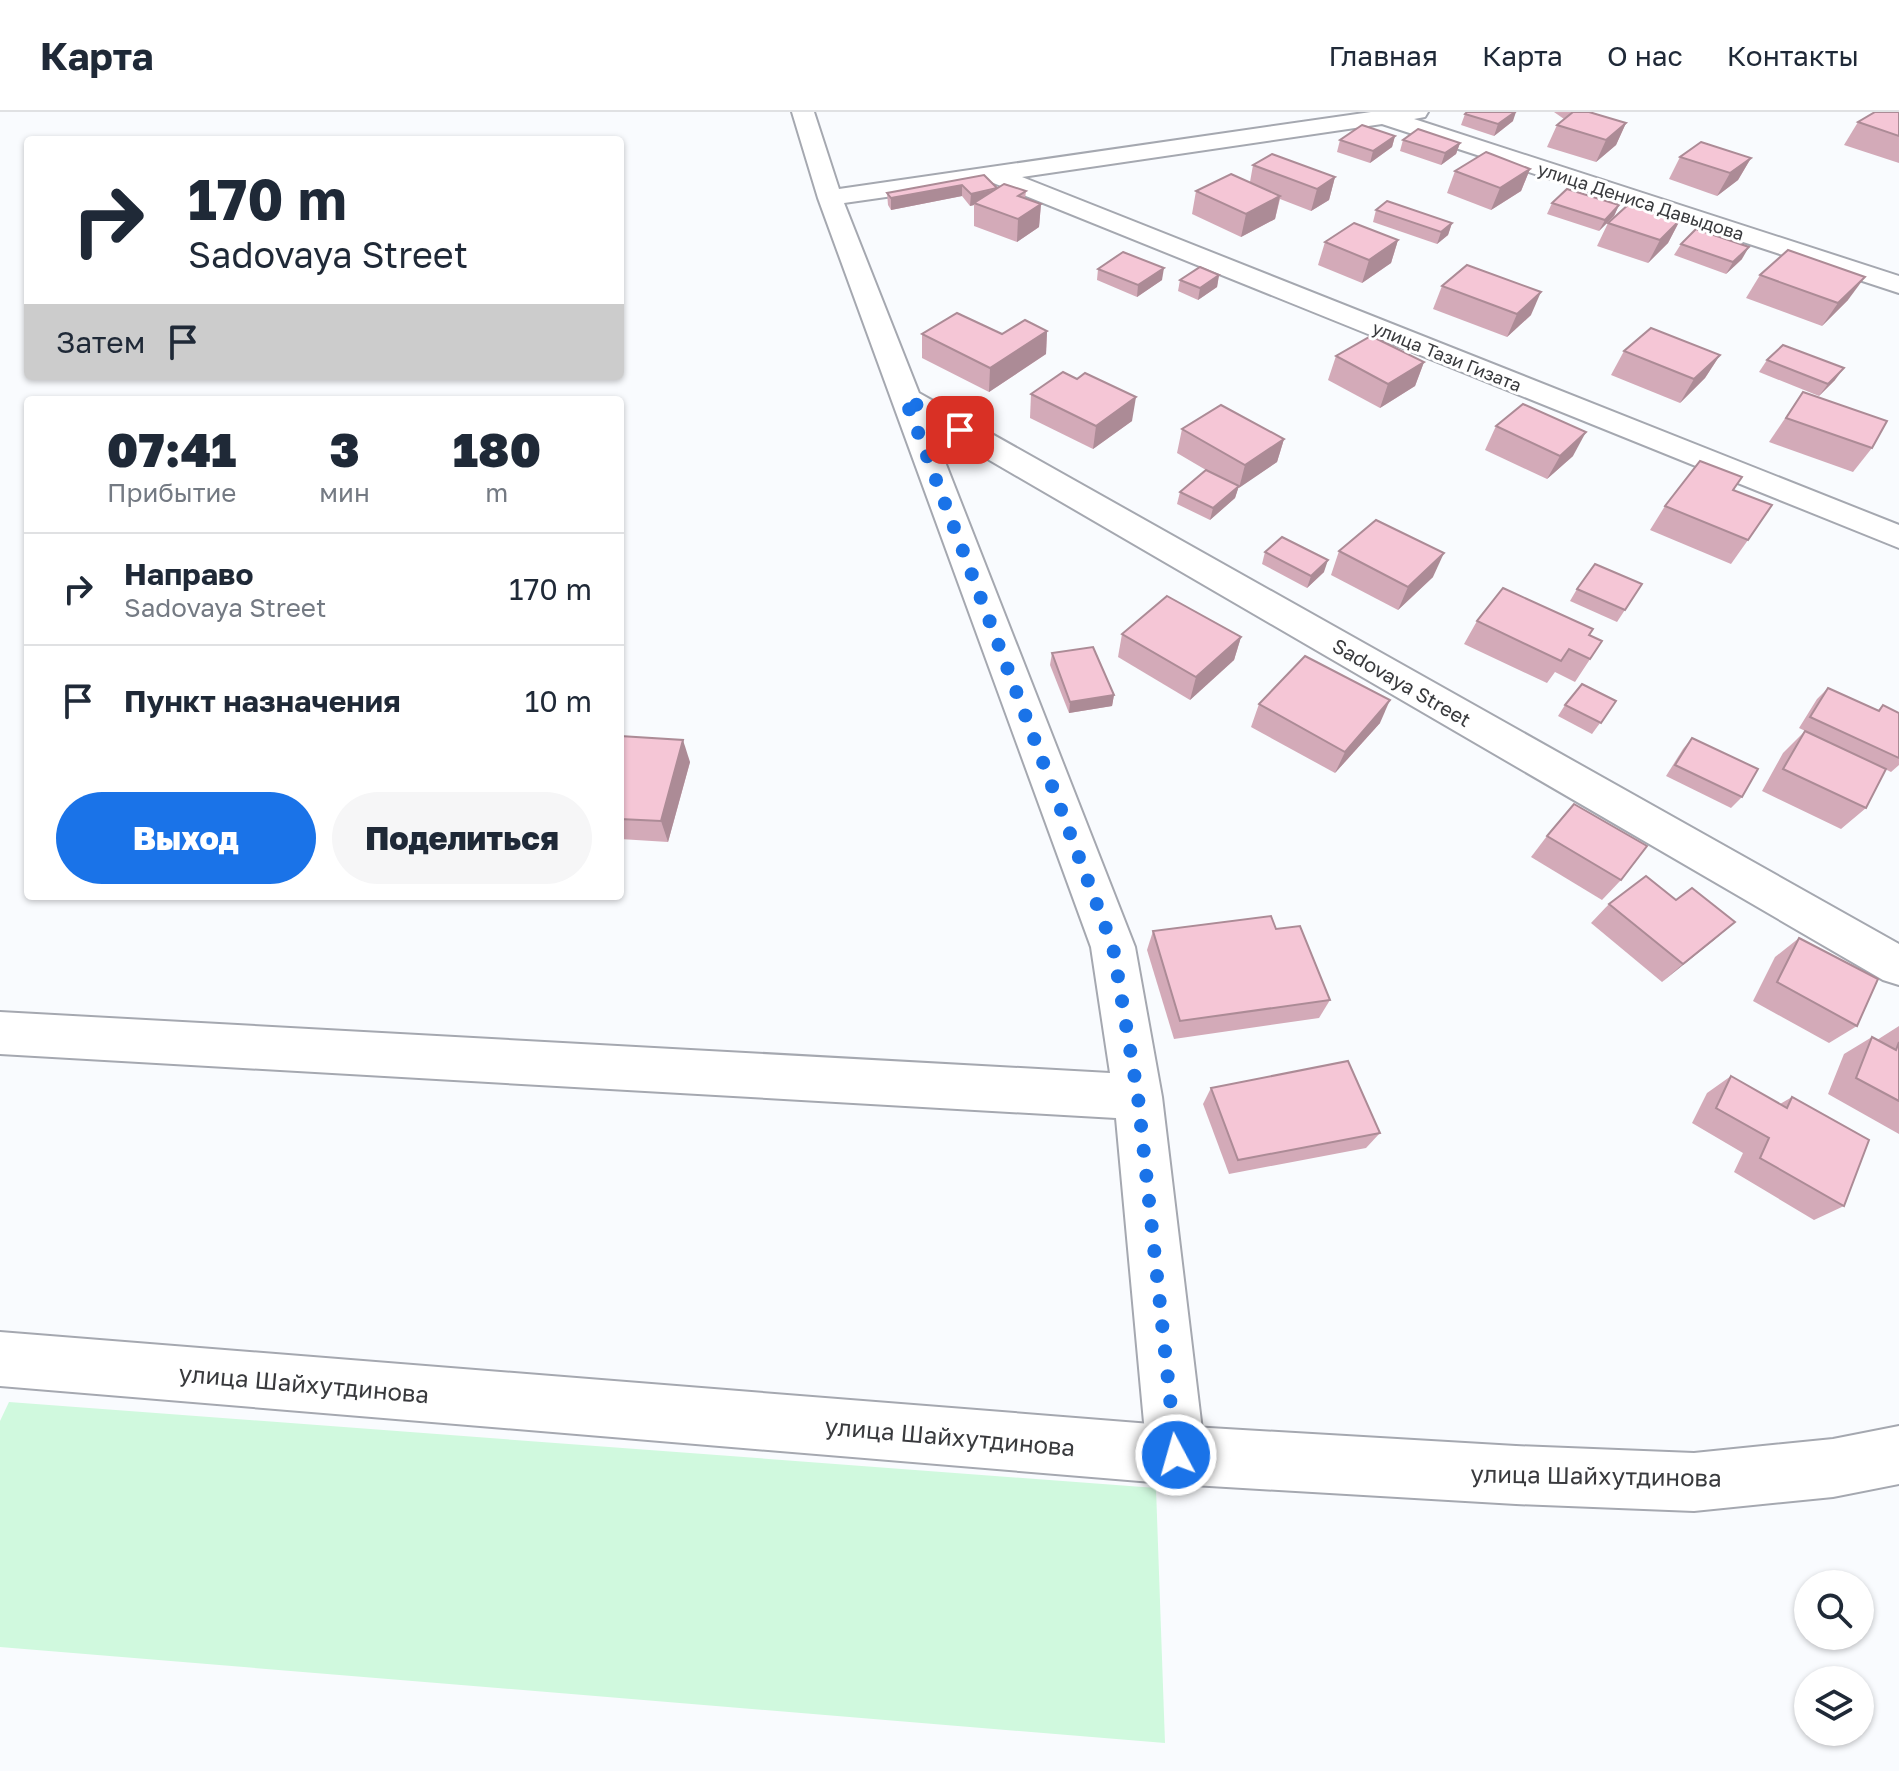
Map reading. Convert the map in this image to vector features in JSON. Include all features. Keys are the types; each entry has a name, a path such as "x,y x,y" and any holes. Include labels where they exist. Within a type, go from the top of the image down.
{"street":[{"path":"803,112 830,198 1104,918 1120,983 1138,1097 1176,1455"},
{"path":"830,198 1417,112"},
{"name":"улица Дениса Давыдова","path":"1384,117 1899,285"},
{"name":"улица Тази Гизата","path":"996,175 1899,537"},
{"name":"Sadovaya Street","path":"905,398 1899,966"},
{"path":"0,1033 1138,1097"},
{"name":"улица Шайхутдинова","path":"0,1359 1176,1455 1516,1475 1694,1482 1833,1468 1899,1455"}],"green space":[{"path":"9,1402 1156,1488 1165,1743 0,1647 0,1421"}],"building":[{"path":"1515,112 1498,124 1465,114"},
{"path":"1573,112 1589,112 1626,123 1606,140 1557,125"},
{"path":"1875,112 1899,112 1899,136 1858,122"},
{"path":"1362,125 1395,136 1373,151 1340,140"},
{"path":"1418,129 1460,143 1445,153 1403,140"},
{"path":"1701,142 1751,158 1730,173 1680,157"},
{"path":"1486,152 1530,169 1500,188 1455,171"},
{"path":"1272,154 1335,177 1317,189 1253,165"},
{"path":"1231,174 1280,196 1246,214 1196,191"},
{"path":"984,175 997,188 971,194 962,185 891,198 887,193"},
{"path":"1004,184 1026,191 1018,196 1041,204 1018,219 974,203"},
{"path":"1567,189 1619,205 1605,220 1552,203"},
{"path":"1387,201 1452,223 1441,232 1376,210"},
{"path":"1629,204 1680,220 1660,240 1608,223"},
{"path":"1354,223 1398,240 1369,260 1325,242"},
{"path":"1696,229 1749,247 1733,262 1681,244"},
{"path":"1788,250 1865,277 1838,303 1760,275"},
{"path":"1123,252 1164,268 1138,285 1098,269"},
{"path":"1467,265 1541,292 1517,314 1442,286"},
{"path":"1200,267 1219,275 1200,288 1180,280"},
{"path":"957,313 1002,334 1025,320 1047,331 990,368 922,334"},
{"path":"1651,328 1720,355 1694,379 1624,351"},
{"path":"1371,336 1424,362 1388,384 1336,356"},
{"path":"1783,345 1844,368 1828,384 1767,360"},
{"path":"1063,372 1077,379 1085,373 1136,397 1096,426 1031,394"},
{"path":"1803,392 1887,421 1872,448 1786,418"},
{"path":"1523,404 1586,432 1560,456 1496,426"},
{"path":"1221,405 1284,439 1245,465 1182,429"},
{"path":"1700,461 1742,477 1733,490 1772,505 1748,540 1665,506"},
{"path":"1206,470 1239,486 1213,508 1180,492"},
{"path":"1376,520 1444,553 1408,587 1339,551"},
{"path":"1282,537 1328,560 1311,576 1265,552"},
{"path":"1595,564 1642,584 1625,610 1577,589"},
{"path":"1503,588 1593,629 1589,635 1602,641 1590,659 1569,649 1561,661 1477,621"},
{"path":"1167,596 1241,637 1196,677 1122,634"},
{"path":"1093,647 1114,695 1070,702 1052,653"},
{"path":"1305,656 1390,700 1345,752 1259,704"},
{"path":"1582,684 1616,701 1601,723 1565,705"},
{"path":"1828,688 1879,711 1883,705 1899,713 1899,758 1810,717"},
{"path":"1805,731 1886,769 1866,808 1783,769"},
{"path":"624,736 683,740 661,821 624,819"},
{"path":"1692,738 1758,769 1742,797 1675,765"},
{"path":"1574,804 1647,846 1621,880 1547,836"},
{"path":"1646,876 1676,900 1692,888 1735,922 1683,964 1609,904"},
{"path":"1271,916 1276,929 1300,926 1330,1000 1180,1021 1153,931"},
{"path":"1799,938 1878,979 1857,1026 1777,982"},
{"path":"1872,1037 1896,1050 1899,1042 1899,1101 1856,1078"},
{"path":"1348,1061 1380,1133 1238,1160 1211,1088"},
{"path":"1731,1076 1787,1108 1792,1097 1869,1140 1844,1206 1760,1158 1769,1138 1716,1108"}],"route":[{"path":"960,430 905,398 1113,947 1138,1097 1176,1455"}]}
